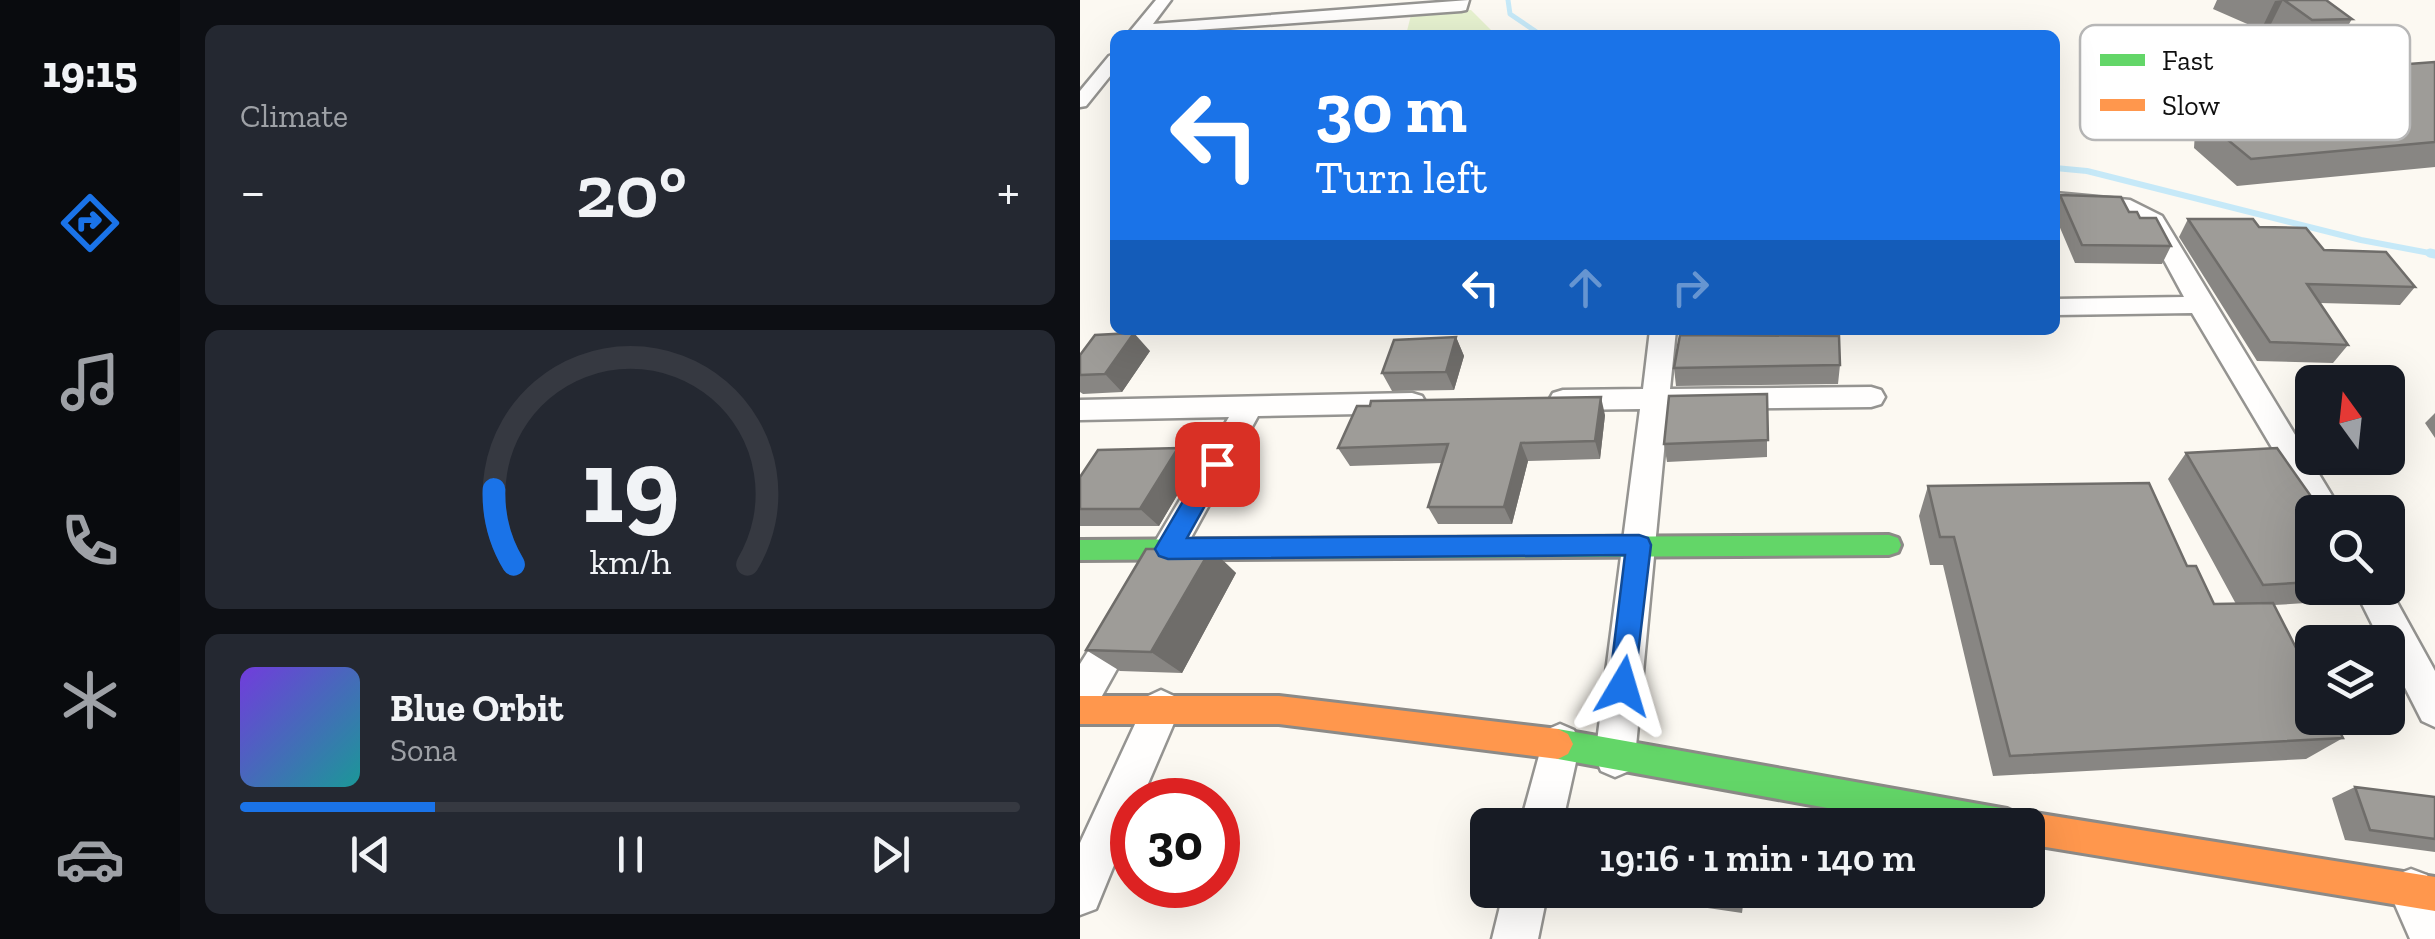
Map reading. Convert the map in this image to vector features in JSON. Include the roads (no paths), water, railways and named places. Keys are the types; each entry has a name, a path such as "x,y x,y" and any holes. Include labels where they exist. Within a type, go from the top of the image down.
{"street":[{"path":"1139,30 1164,0"},
{"path":"1227,29 1245,0"},
{"path":"1310,18 1318,0"},
{"path":"1197,30 1388,6 1461,7 1462,0"},
{"path":"1080,102 1110,65"},
{"path":"2060,198 2116,203 2154,220 2200,305 2317,495"},
{"path":"2060,306 2200,305"},
{"path":"1614,757 1663,335"},
{"path":"1541,401 1871,397"},
{"path":"1080,410 1444,403"},
{"path":"1080,699 1250,406"},
{"path":"1080,550 1889,545"},
{"path":"2380,605 2435,708"},
{"path":"1080,710 1279,710 1560,744 1614,757 1909,808"},
{"path":"1080,893 1161,710"},
{"path":"1545,808 1560,744"},
{"path":"2045,831 2423,893 2433,939"},
{"path":"1514,939 1522,908"}],"waterway":[{"path":"1508,0 1510,14 1534,30"},
{"path":"2060,168 2087,171 2361,240 2435,254 2430,253"}]}
